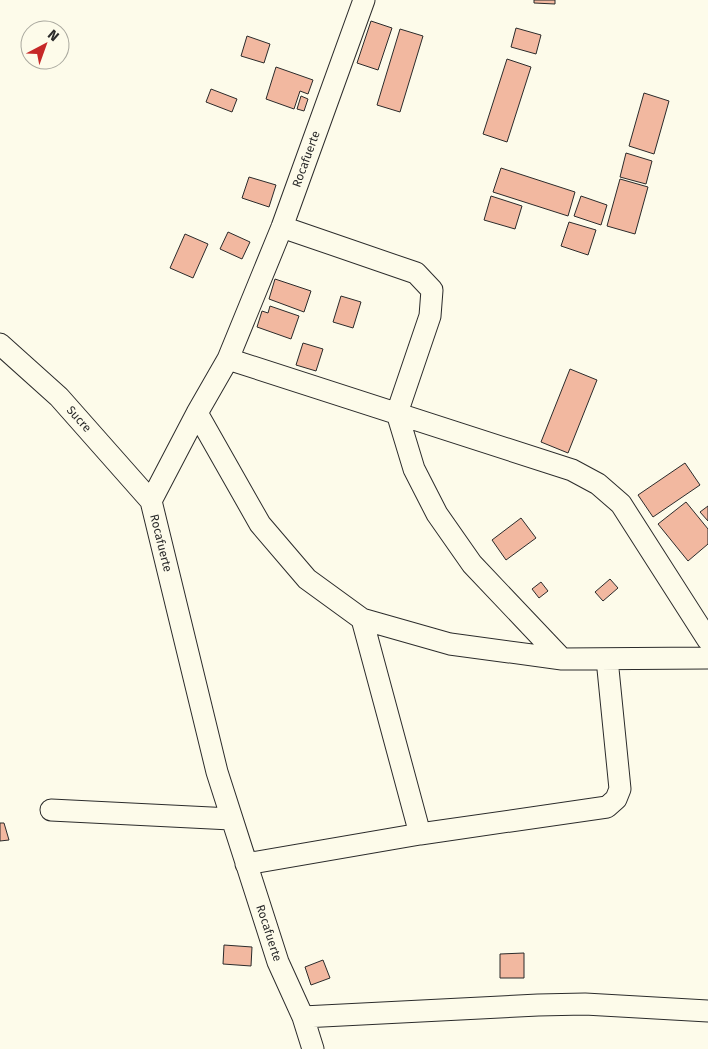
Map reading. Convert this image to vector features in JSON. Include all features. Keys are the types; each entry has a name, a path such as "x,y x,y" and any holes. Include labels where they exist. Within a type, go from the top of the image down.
{"street":[{"name":"Rocafuerte","path":"313,1049 303,1017 278,962 217,772 151,501 197,413 228,359 282,227 364,0"},
{"path":"282,227 416,273 432,290 430,316 397,412 414,470 438,514 472,564 562,659"},
{"name":"Sucre","path":"0,344 59,397 151,501"},
{"path":"228,359 572,470 598,484 621,504 708,640"},
{"path":"197,413 260,524 307,579 362,619 450,644 562,659 708,658"},
{"path":"362,619 420,834"},
{"path":"246,864 420,834 607,807 616,799 620,789 607,659"},
{"path":"52,810 231,819"},
{"path":"303,1017 538,1005 605,1005 708,1010"}],"building":[{"path":"534,0 555,0 555,4 534,3"},
{"path":"371,21 392,28 378,70 357,63"},
{"path":"516,28 541,35 536,54 511,47"},
{"path":"400,29 423,36 400,112 377,105"},
{"path":"247,36 270,44 264,63 241,56"},
{"path":"507,59 531,67 507,142 483,134"},
{"path":"276,67 313,80 308,94 300,91 294,109 266,99"},
{"path":"211,89 237,99 232,112 206,102"},
{"path":"644,93 669,101 654,154 629,146"},
{"path":"301,96 308,99 304,111 297,109"},
{"path":"626,153 652,161 646,184 620,177"},
{"path":"501,168 575,192 568,216 493,192"},
{"path":"249,177 276,185 269,207 242,198"},
{"path":"620,179 648,187 635,234 607,226"},
{"path":"491,196 522,206 515,229 484,220"},
{"path":"581,196 607,205 601,225 574,216"},
{"path":"569,222 596,230 588,255 561,246"},
{"path":"228,232 250,242 242,259 220,249"},
{"path":"185,234 208,244 193,278 170,268"},
{"path":"275,279 311,291 304,312 269,299"},
{"path":"341,296 361,302 353,328 333,322"},
{"path":"270,306 299,316 291,339 257,327 262,311 268,313"},
{"path":"303,343 323,349 316,371 296,365"},
{"path":"570,369 597,380 568,453 541,442"},
{"path":"685,463 700,485 653,517 638,495"},
{"path":"686,502 708,529 708,544 688,561 658,524"},
{"path":"708,506 708,521 700,512"},
{"path":"521,518 536,538 506,560 492,540"},
{"path":"610,579 618,588 603,601 595,592"},
{"path":"541,582 548,591 539,598 532,589"},
{"path":"0,823 4,823 9,840 0,841"},
{"path":"224,945 252,947 251,966 223,964"},
{"path":"524,953 524,978 500,978 500,954"},
{"path":"323,960 330,978 311,985 305,967"}]}
